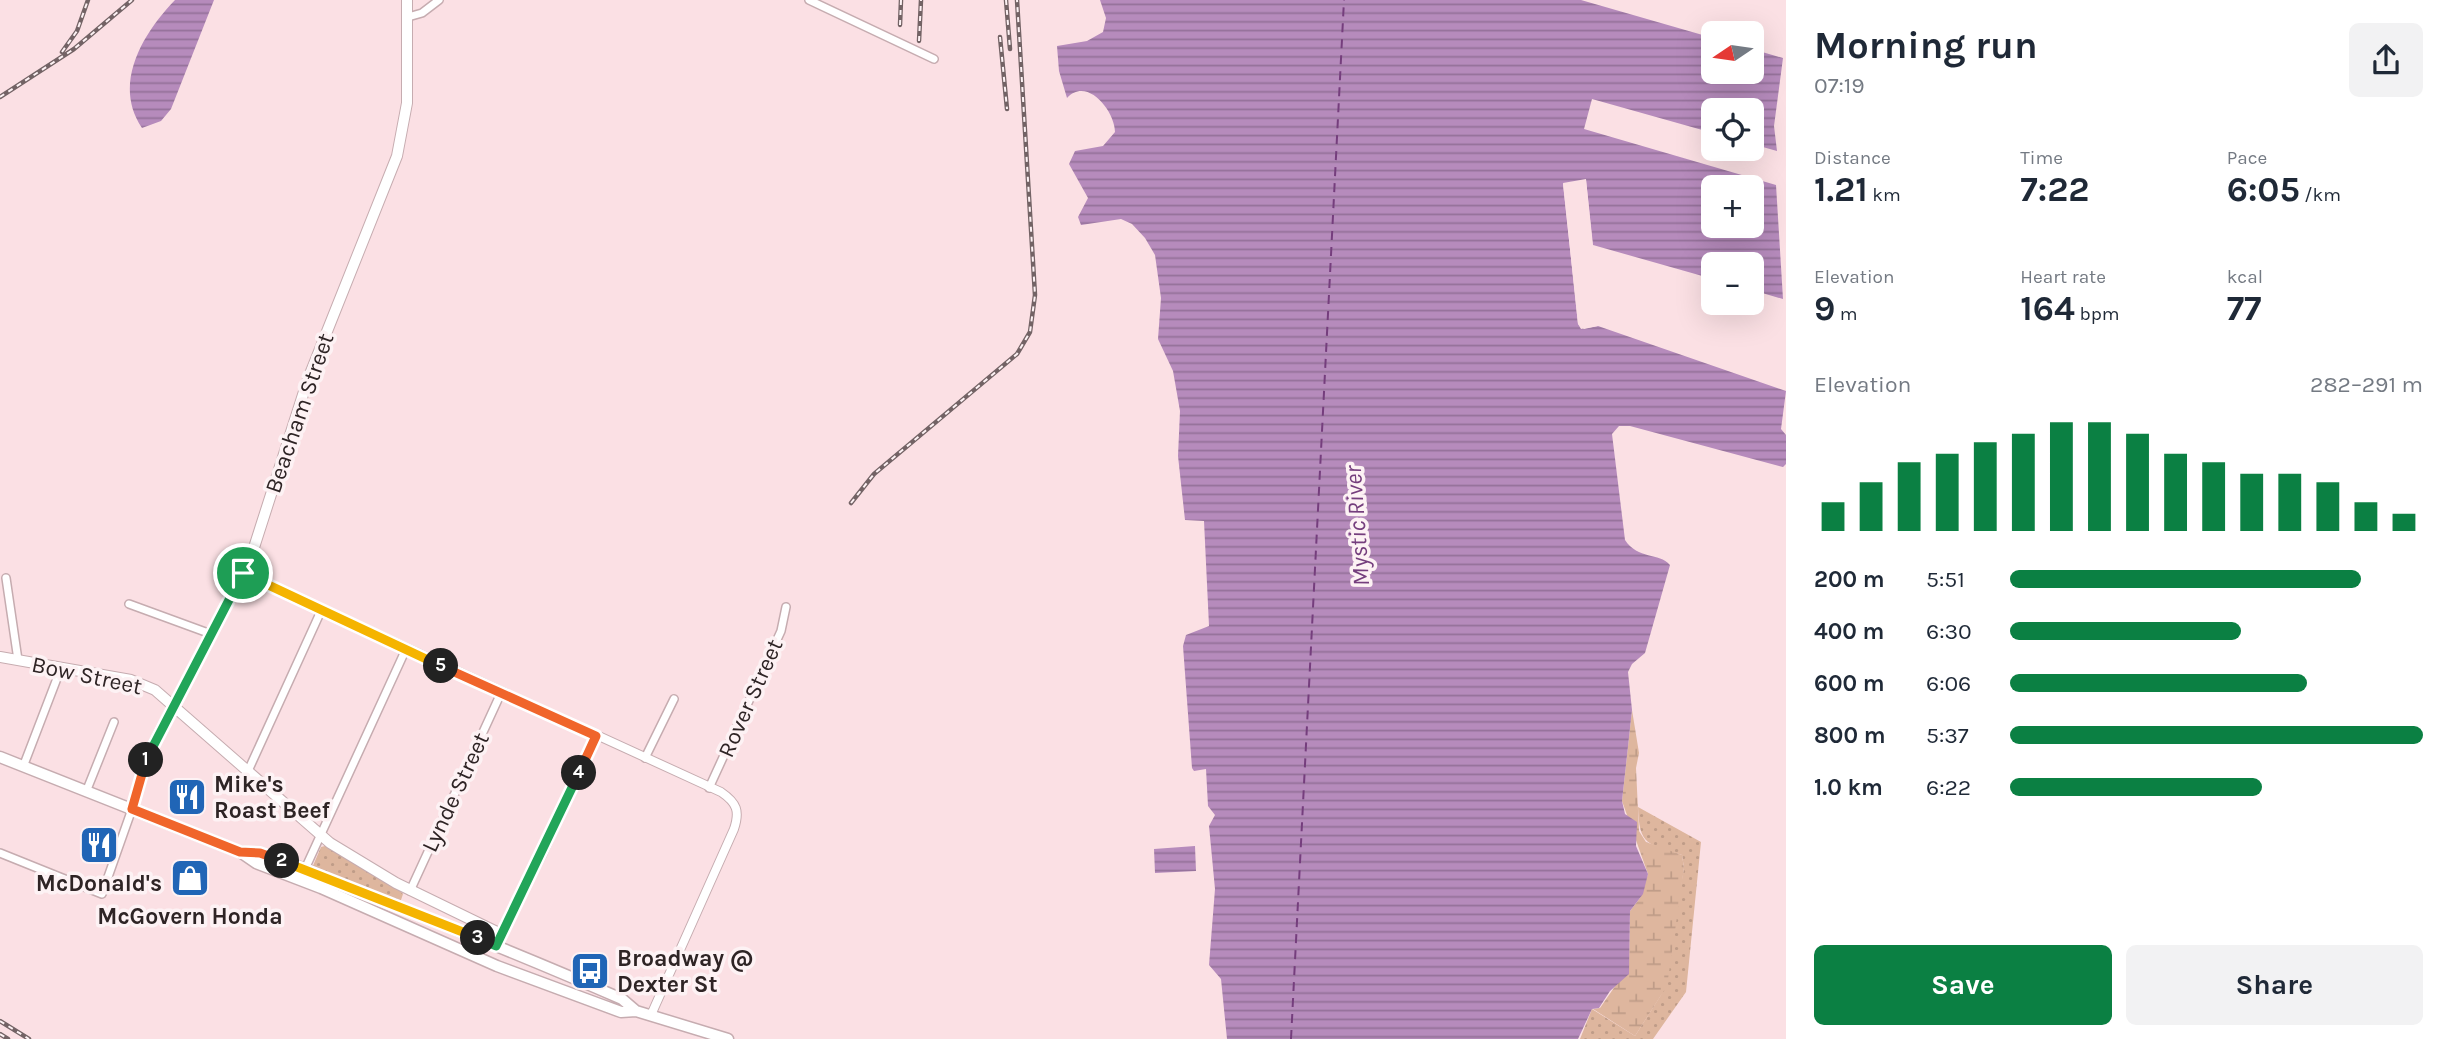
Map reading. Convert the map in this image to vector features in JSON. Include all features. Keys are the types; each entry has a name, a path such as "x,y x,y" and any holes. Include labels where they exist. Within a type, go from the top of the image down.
{"main road":[{"name":"Beacham Street","path":"132,809 147,756 243,573 308,379 397,156 406,113 407,0"},
{"name":"Bow Street","path":"0,658 138,682 155,690 320,835 410,891 501,934"},
{"path":"0,757 240,852 256,863 321,888 497,966 621,1012 636,1011 728,1039"},
{"path":"240,852 260,853 305,869 622,999 636,1011"},
{"path":"496,946 501,934"}],"street":[{"path":"408,17 422,13 439,0"},
{"path":"809,0 934,59"},
{"path":"243,573 321,611 722,792 737,807 734,829 651,1015"},
{"path":"6,578 19,648 18,660"},
{"path":"129,604 211,634"},
{"name":"Rover Street","path":"709,788 781,631 786,607"},
{"path":"248,771 321,611"},
{"path":"305,869 405,649"},
{"path":"23,767 61,668"},
{"name":"Lynde Street","path":"410,891 501,693"},
{"path":"645,758 674,699"},
{"path":"86,792 114,722"},
{"path":"501,934 542,855 596,736"},
{"path":"0,853 102,894 132,809"}],"green space":[{"path":"1632,710 1639,753 1636,768 1639,831 1646,842 1682,855 1684,868 1667,986 1635,1036 1593,1009 1600,1008 1629,966 1630,911 1640,898 1648,874 1622,801"},
{"path":"1638,807 1701,842 1686,992 1653,1039 1580,1039 1592,1009 1635,1036 1661,995 1684,868 1682,855 1653,845 1643,836"},
{"path":"325,846 399,890 403,894 400,903 312,868 321,847"}],"water":[{"path":"175,0 214,0 171,109 161,121 142,128 133,111 130,94 135,60 152,28"},
{"name":"Mystic River","path":"1100,0 1581,0 1701,35 1701,84 1764,84 1764,52 1783,58 1774,126 1777,151 1764,147 1764,98 1701,98 1701,130 1592,99 1584,129 1742,175 1701,175 1701,238 1764,238 1764,182 1776,185 1783,299 1764,293 1764,252 1701,252 1701,276 1593,245 1586,180 1563,184 1578,324 1584,329 1598,326 1786,391 1781,429 1786,435 1786,464 1783,467 1630,426 1619,426 1612,434 1625,540 1636,551 1660,558 1670,565 1645,653 1632,664 1628,672 1632,710 1622,801 1625,814 1637,822 1636,846 1648,874 1643,894 1630,911 1629,974 1610,991 1599,1008 1592,1009 1578,1039 1227,1039 1221,979 1209,965 1215,889 1209,826 1215,815 1208,806 1206,769 1194,771 1192,768 1183,646 1186,635 1209,626 1204,521 1185,520 1178,456 1180,411 1173,371 1158,339 1161,298 1155,255 1132,224 1121,219 1081,225 1078,217 1088,198 1069,164 1075,151 1103,146 1115,132 1105,106 1091,94 1075,92 1067,98 1059,71 1057,46 1087,41 1103,32 1106,18"},
{"path":"1195,846 1196,871 1155,873 1154,849"}],"pier":[{"path":"1586,179 1593,249 1589,246 1583,183 1567,186 1581,323 1598,322 1598,326 1581,329 1578,324 1563,183"}],"ferry route":[{"path":"1291,1039 1344,0"}],"railway":[{"path":"62,52 77,31 88,0"},
{"path":"0,97 74,49 132,0"},
{"path":"900,25 901,0"},
{"path":"919,41 921,0"},
{"path":"1006,0 1010,49"},
{"path":"851,503 874,474 1017,354 1030,332 1035,295 1017,0"},
{"path":"1000,37 1007,109"},
{"path":"0,1021 29,1039"},
{"path":"0,1034 8,1039"}],"place":[{"name":"Mike's Roast Beef","path":"187,797"},
{"name":"McDonald's","path":"99,845"},
{"name":"McGovern Honda","path":"190,878"},
{"name":"Broadway @ Dexter St","path":"590,971"}],"route":[{"path":"243,573 596,736 542,855 496,946 305,869 260,853 240,852 132,809 136,787 147,756 243,573"}]}
